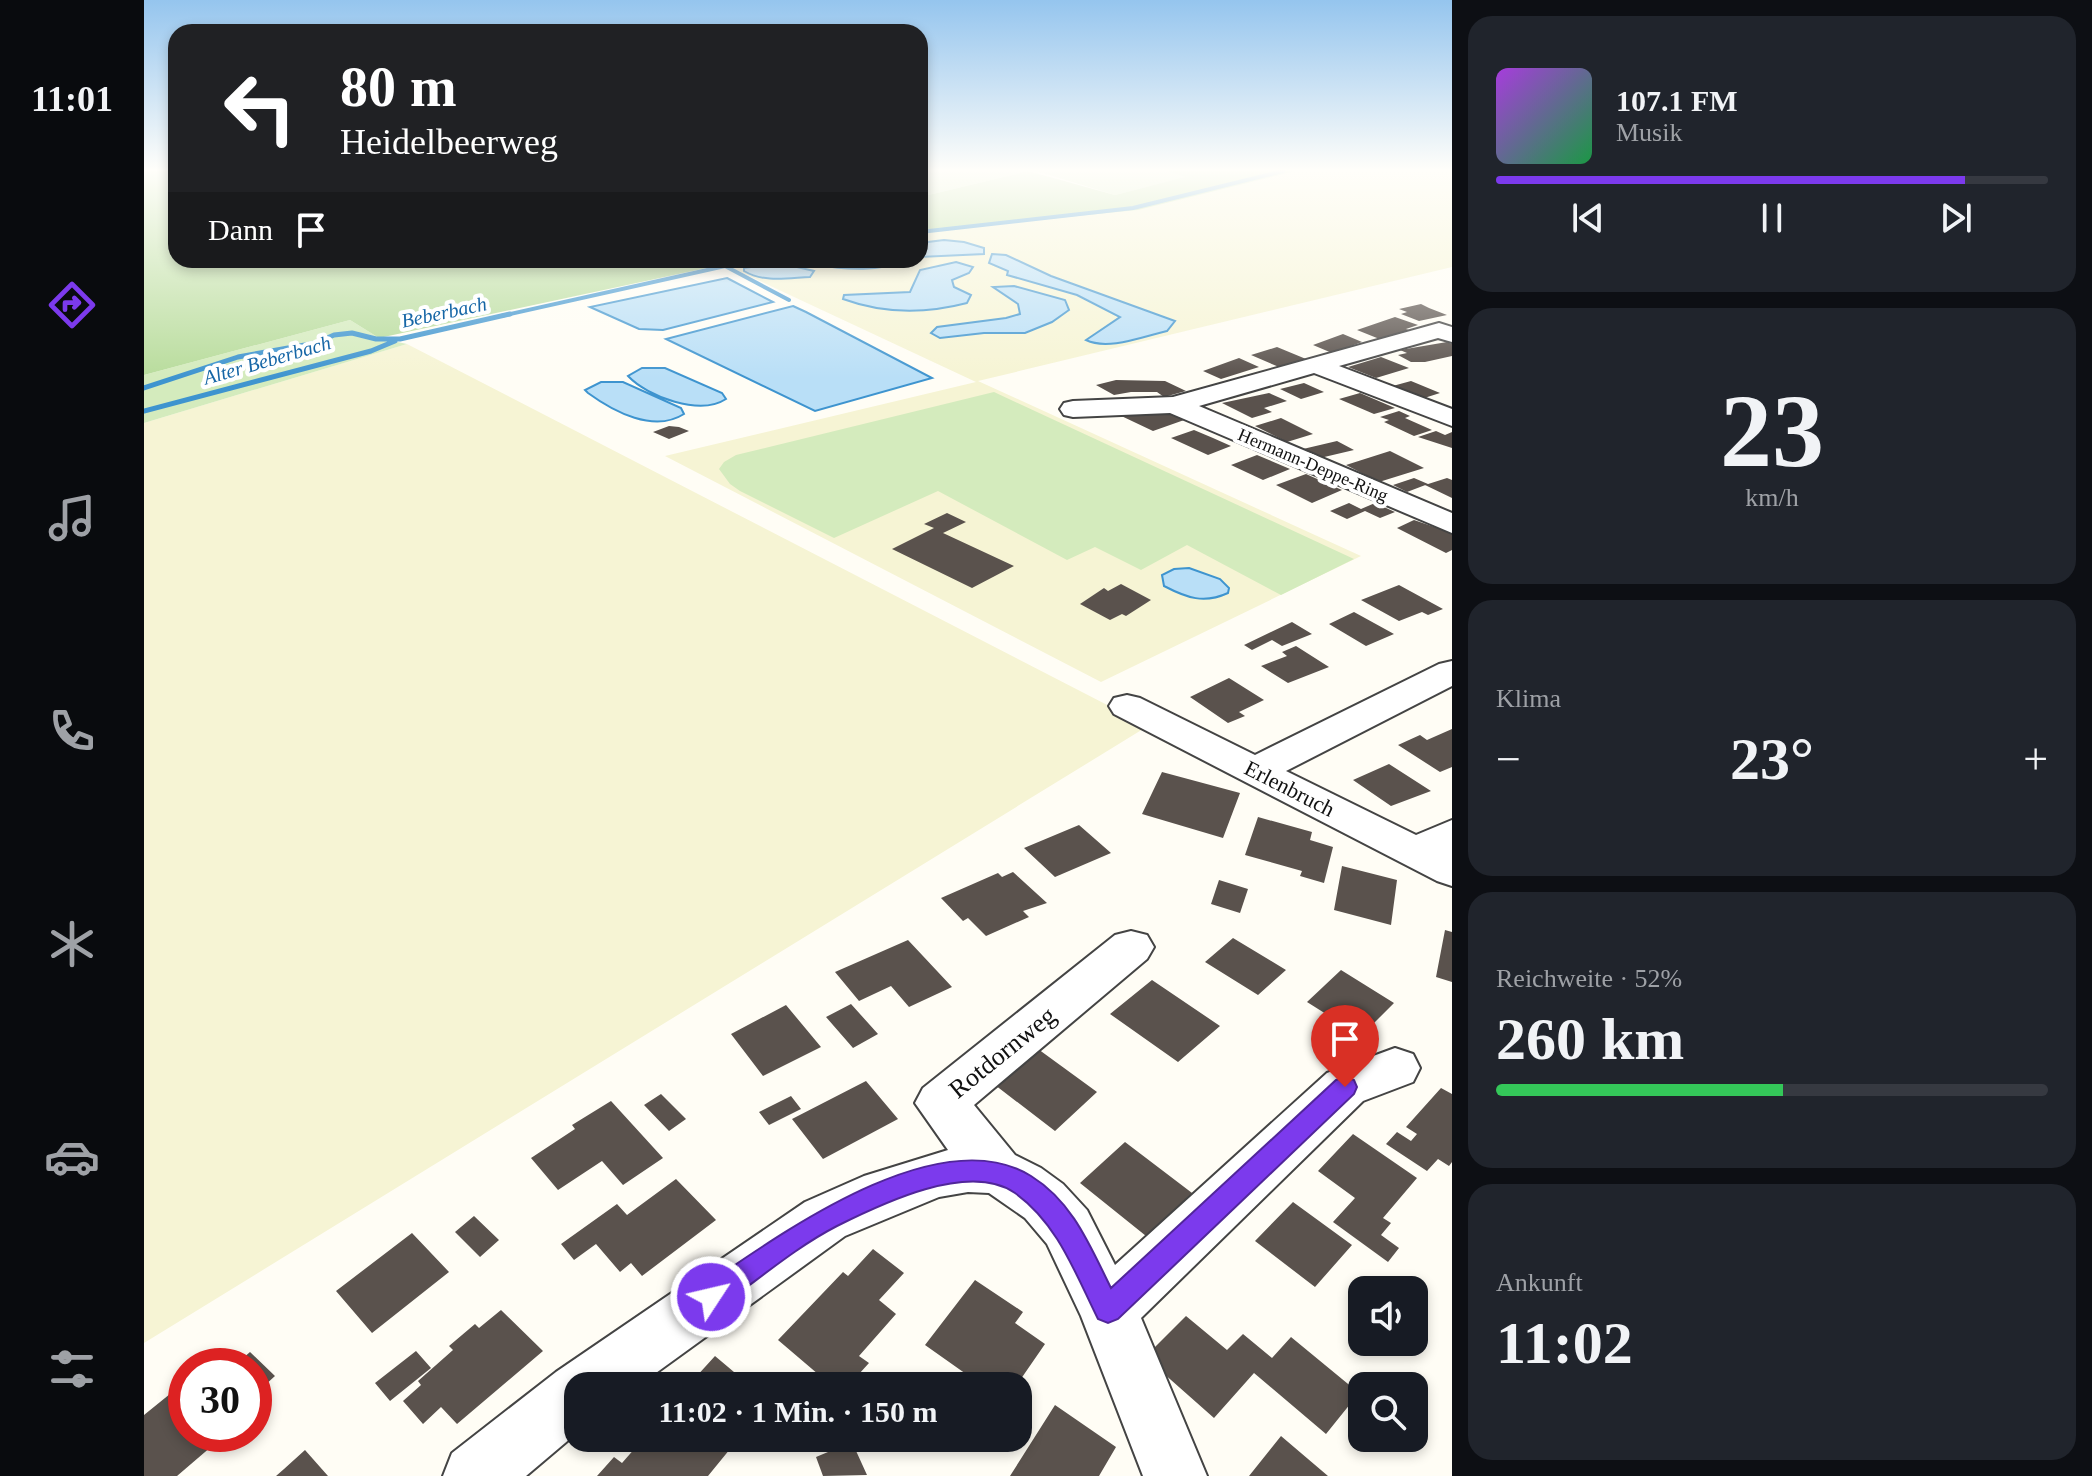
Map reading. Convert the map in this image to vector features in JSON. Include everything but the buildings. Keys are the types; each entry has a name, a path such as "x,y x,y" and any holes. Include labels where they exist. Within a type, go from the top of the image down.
{"street":[{"name":"Hermann-Deppe-Ring","path":"1073,409 1174,405 1439,330 1452,335"},
{"path":"1315,365 1452,418"},
{"name":"Hermann-Deppe-Ring","path":"1174,405 1452,524"},
{"path":"1255,771 1452,672"},
{"name":"Erlenbruch","path":"1127,706 1255,771 1440,853"},
{"name":"Rotdornweg","path":"996,1171 941,1103 1131,947"},
{"path":"1108,1310 1345,1087 1395,1068"},
{"path":"607,1372 825,1219 883,1193 939,1174 968,1169 996,1171 1033,1192 1067,1227 1108,1310 1163,1468"},
{"path":"475,1476 564,1404"}],"shaded area":[{"path":"928,240 1452,240 1452,267 978,381 1361,556 1101,682 665,456 976,382 732,268 928,268"},
{"path":"407,344 1148,726 144,1343 144,423"}],"green space":[{"path":"144,240 168,240 168,268 707,268 379,338 350,320 144,375"},
{"path":"350,320 379,338 407,344 144,423 144,375"},
{"path":"994,392 1354,559 1281,595 1187,545 1141,570 1095,547 1067,560 938,491 834,538 740,491 730,484 719,469 736,455"}],"water":[{"path":"928,242 964,242 984,248 984,254 928,257"},
{"path":"992,254 1006,255 1051,276 1175,321 1167,331 1126,342 1105,344 1086,340 1120,317 1077,295 1007,275 1008,271 989,263"},
{"path":"956,262 973,267 969,273 952,280 954,287 971,295 967,303 905,311 874,308 843,299 844,295 910,292 920,270"},
{"path":"744,268 801,268 814,271 810,277 785,279 744,271"},
{"path":"727,278 773,302 663,330 639,329 590,307"},
{"path":"1014,286 1065,300 1069,310 1052,322 1025,333 984,333 940,338 931,333 937,327 1020,314 1018,304 993,287"},
{"path":"793,306 932,378 815,411 666,339"},
{"path":"642,368 665,368 722,393 726,399 703,406 661,397 628,376"},
{"path":"601,382 623,382 681,408 684,414 660,421 634,418 585,390"},
{"path":"1189,568 1220,579 1229,588 1228,593 1203,599 1180,594 1164,586 1162,575 1174,569"}],"waterway":[{"name":"Beberbach","path":"501,316 716,268"},
{"path":"729,268 789,300"},
{"name":"Beberbach","path":"144,388 238,357 316,343 334,335 352,333 376,339 400,339 510,314"},
{"name":"Alter Beberbach","path":"144,411 371,351 395,341"}],"route":[{"path":"711,1297 825,1219 909,1183 968,1169 996,1171 1022,1184 1044,1201 1067,1227 1108,1310 1345,1087"}]}
